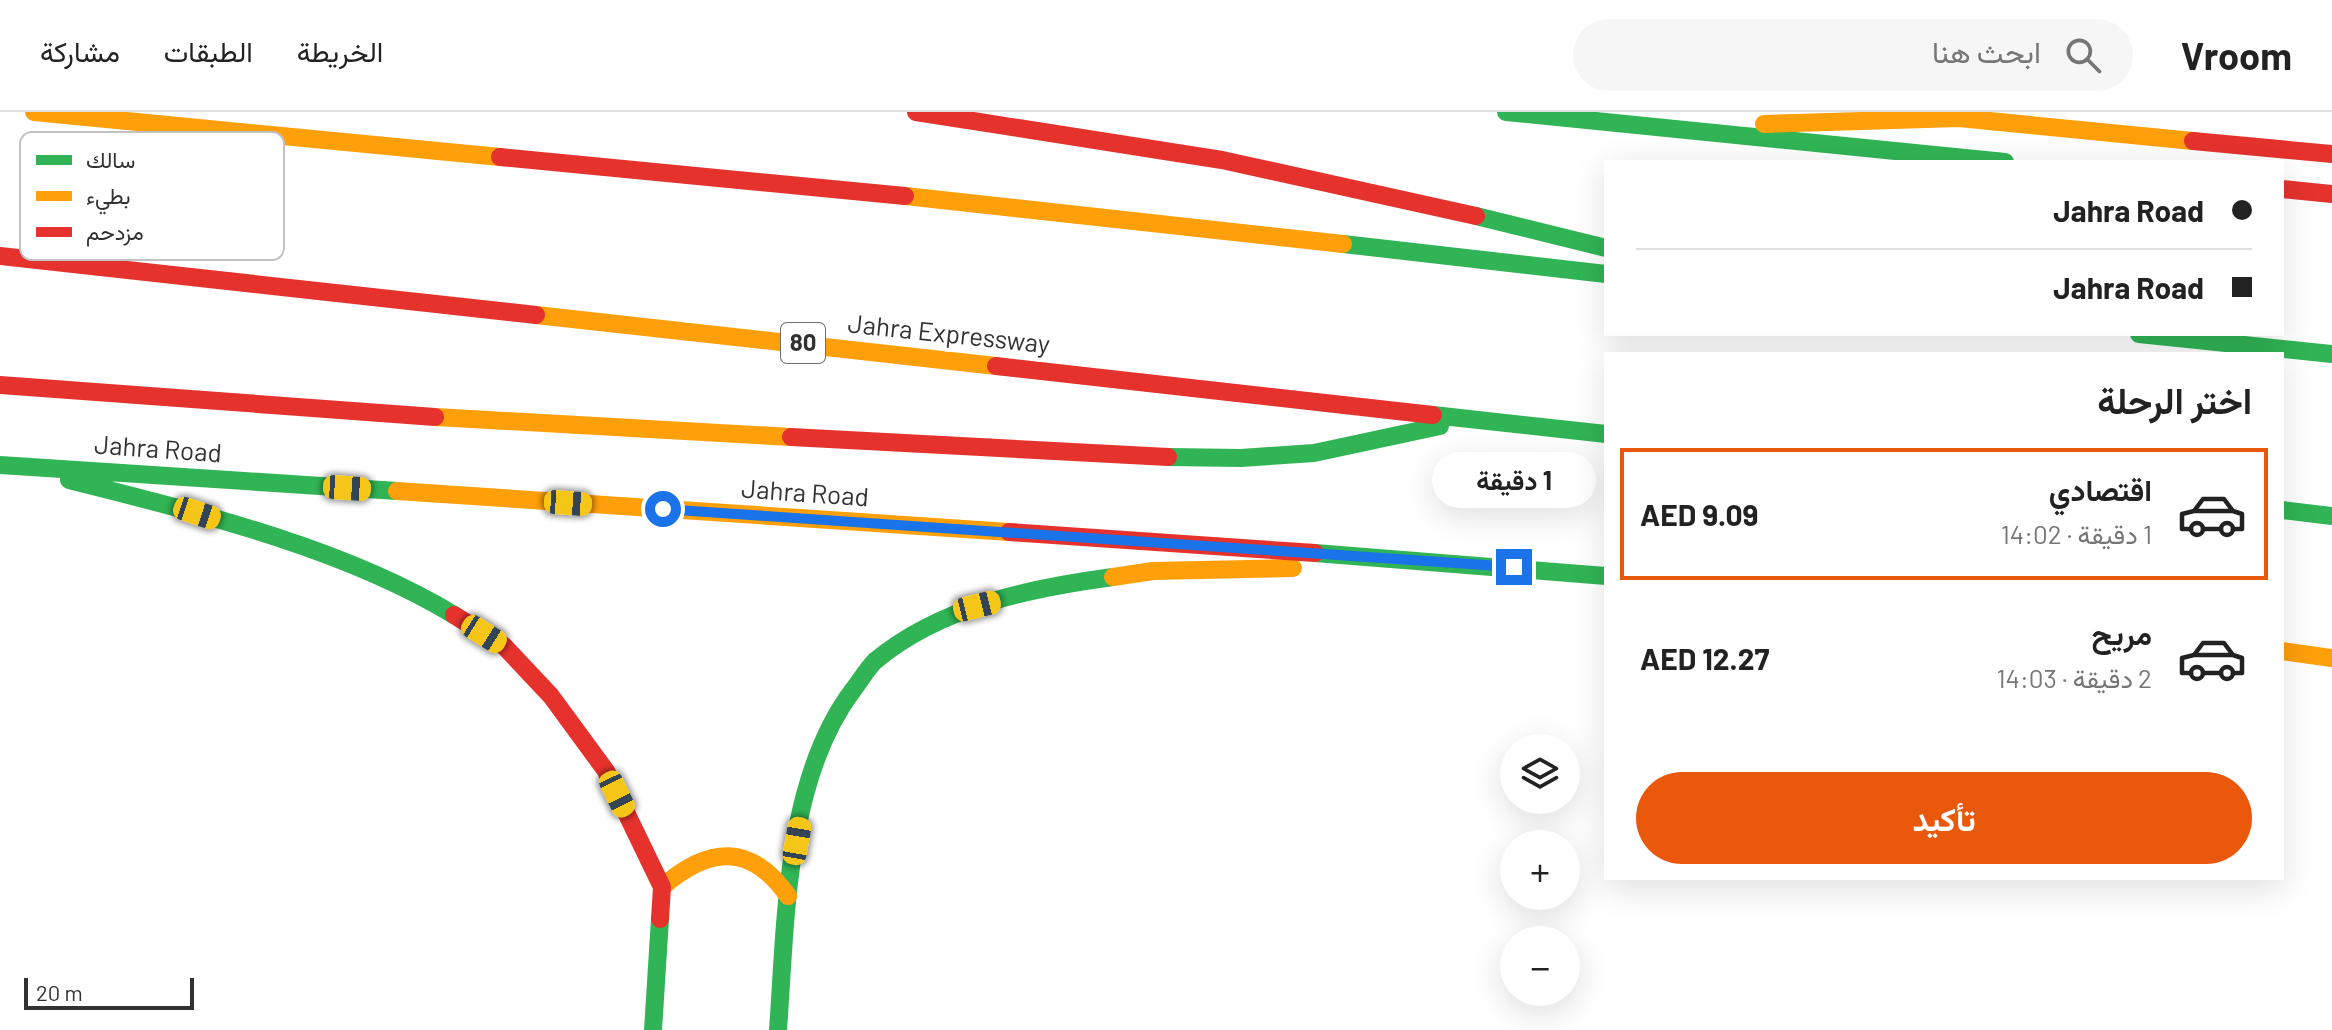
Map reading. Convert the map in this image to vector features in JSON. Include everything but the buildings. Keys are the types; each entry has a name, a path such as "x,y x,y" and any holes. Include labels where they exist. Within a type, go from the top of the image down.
{"main road":[{"path":"34,112 241,132"},
{"path":"916,112 1222,160 1444,208 1604,248"},
{"path":"1506,112 1985,160"},
{"path":"1669,129 1959,118 2332,154"},
{"path":"284,136 1037,209 1604,274"},
{"path":"2284,189 2332,194"},
{"name":"Jahra Expressway","path":"0,256 20,258"},
{"name":"Jahra Expressway","path":"36,260 1604,434"},
{"path":"2158,336 2332,354"},
{"path":"0,385 428,417 1168,457 1241,458 1314,453 1428,427 1481,420"},
{"path":"0,466 28,470 197,513 341,561 442,608 504,646 551,696 606,771 662,887 653,1030"},
{"name":"Jahra Road","path":"0,466 1484,564 1604,576"},
{"path":"2284,510 2332,516"},
{"path":"778,1030 788,896 807,786 835,714 873,663 918,631 977,606 1062,584 1153,571 1484,564"},
{"path":"2284,651 2332,658"},
{"path":"662,887 696,864 730,855 768,870 788,896"}],"traffic: fast":[{"path":"1506,112 1985,160"},
{"path":"1476,216 1604,248"},
{"path":"1343,244 1604,274"},
{"path":"2158,336 2332,354"},
{"path":"1433,415 1604,434"},
{"path":"1168,457 1241,458 1314,453 1440,426"},
{"path":"0,465 397,491"},
{"path":"69,480 217,519 316,551 410,591 454,615"},
{"path":"2284,510 2332,516"},
{"path":"1315,553 1604,576"},
{"path":"778,1030 787,898 801,808 831,726 866,671 901,642 958,613 1019,594 1113,577"},
{"path":"653,1030 660,919"}],"traffic: slow":[{"path":"34,112 241,132"},
{"path":"1764,124 1959,118 2193,141"},
{"path":"284,136 500,157"},
{"path":"905,196 1343,244"},
{"path":"536,315 996,366"},
{"path":"435,417 791,437"},
{"path":"397,491 1009,532"},
{"path":"1113,577 1153,571 1293,568"},
{"path":"2284,651 2332,658"},
{"path":"662,887 696,864 729,856 759,866 788,896"}],"traffic: jam":[{"path":"916,112 1222,160 1476,216"},
{"path":"2193,141 2332,154"},
{"path":"500,157 905,196"},
{"path":"2284,189 2332,194"},
{"path":"0,256 20,258"},
{"path":"36,260 536,315"},
{"path":"996,366 1433,415"},
{"path":"0,385 435,417"},
{"path":"791,437 1168,457"},
{"path":"1009,532 1315,553"},
{"path":"454,615 504,646 551,696 606,771 662,887 660,919"}],"route":[{"path":"663,509 1514,567"}]}
